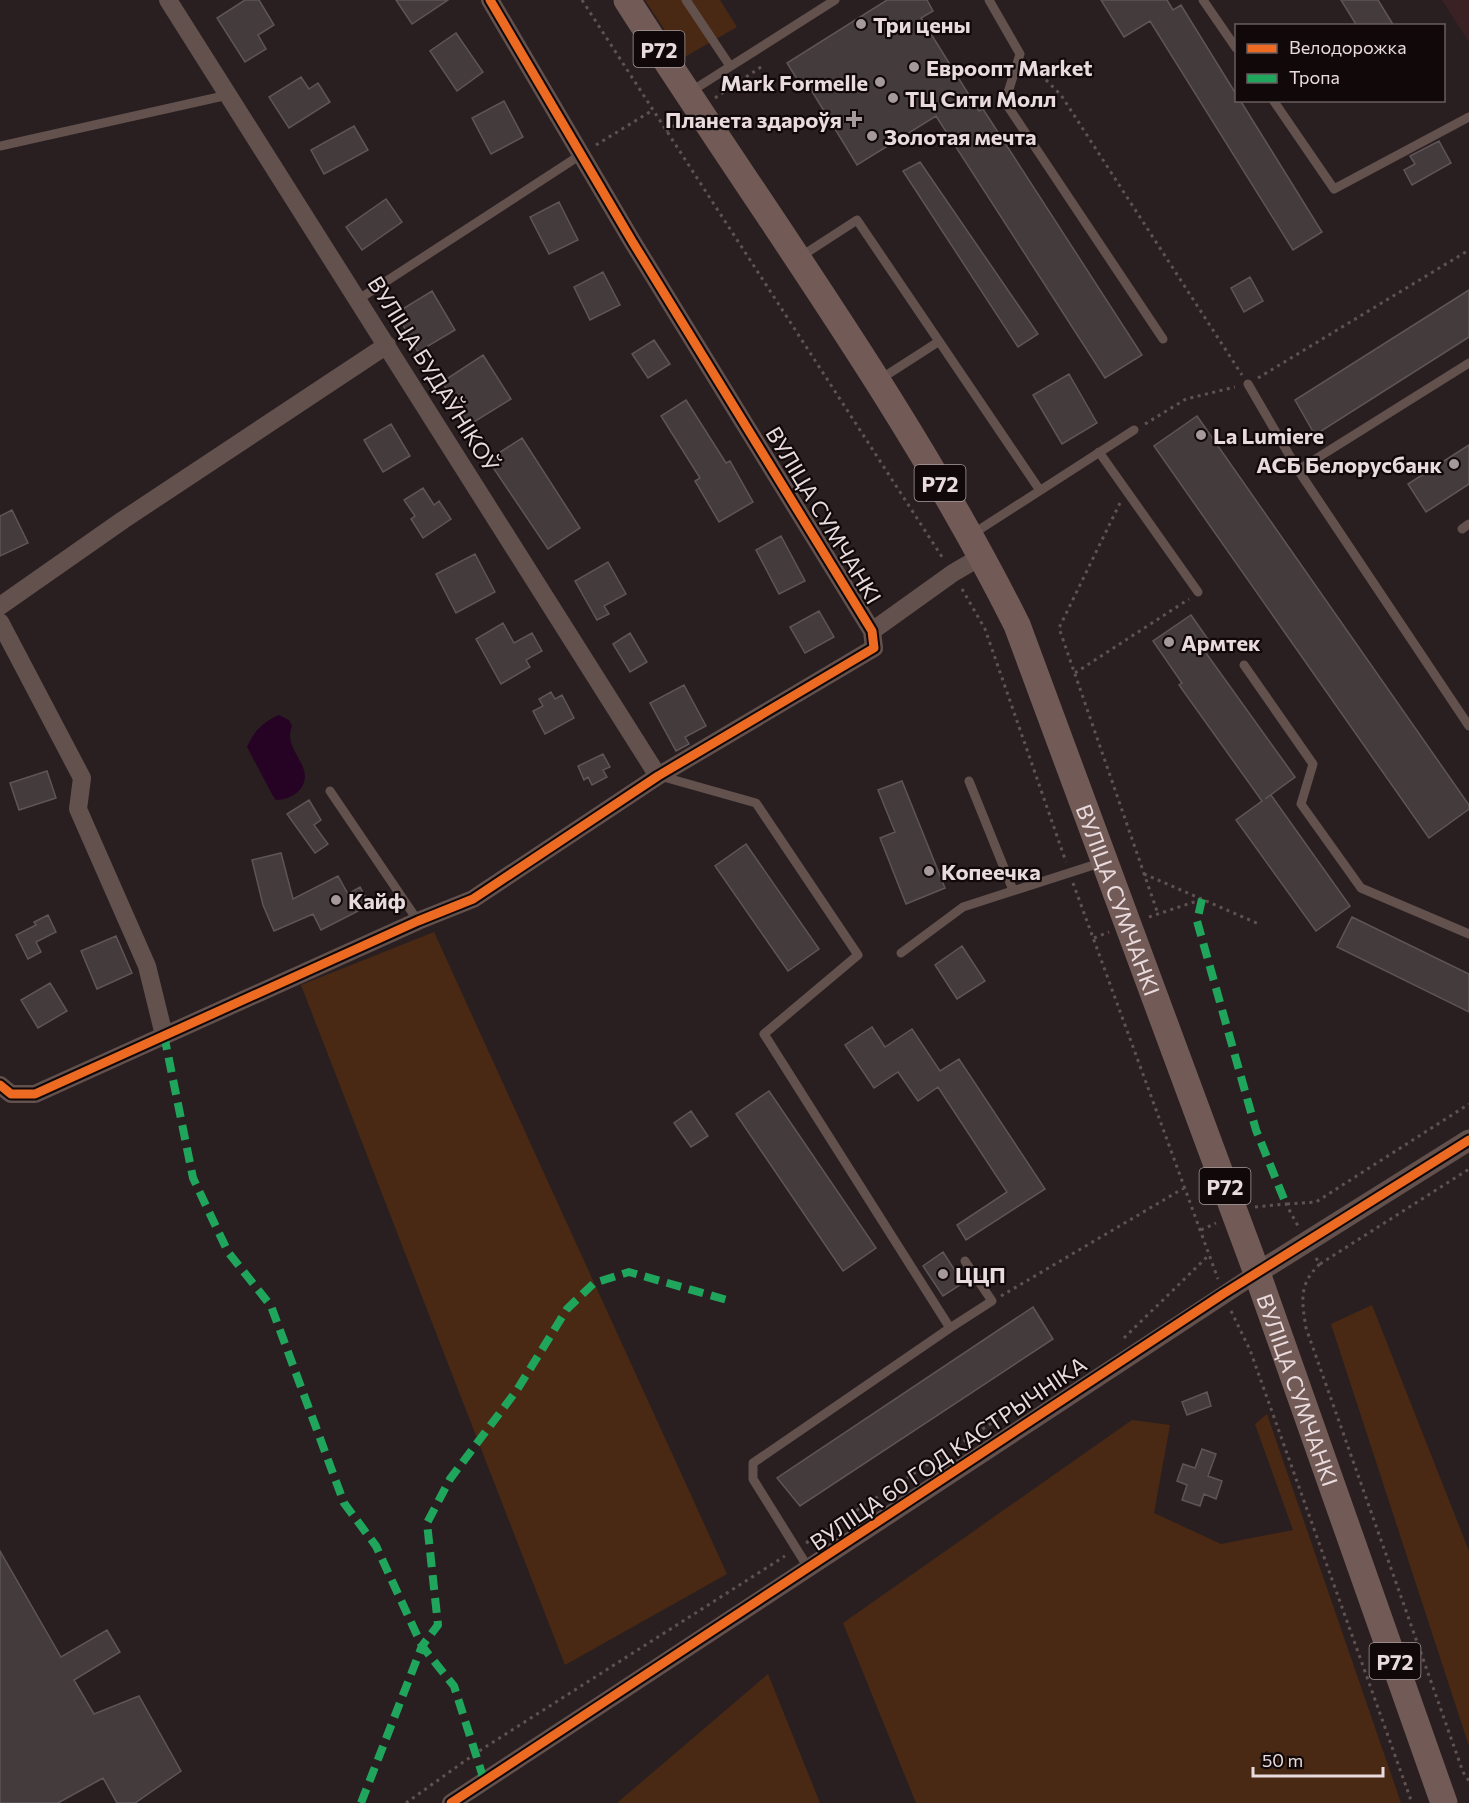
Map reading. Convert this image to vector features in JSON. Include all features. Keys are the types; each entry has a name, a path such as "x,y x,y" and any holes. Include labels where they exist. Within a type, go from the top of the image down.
{"main road":[{"name":"ВУЛІЦА СУМЧАНКІ","path":"627,0 877,381 977,545 1017,625 1257,1273 1444,1803"}],"street":[{"name":"ВУЛІЦА БУДАЎНІКОЎ","path":"168,0 359,299 658,776"},
{"name":"ВУЛІЦА СУМЧАНКІ","path":"0,1085 11,1094 35,1094 418,921 473,899 658,776 874,648 872,631 490,0"},
{"path":"0,606 123,520 387,345"},
{"path":"872,631 953,573 977,545"},
{"path":"0,622 82,778 78,808 147,966 164,1035"},
{"name":"ВУЛІЦА 60 ГОД КАСТРЫЧНІКА","path":"451,1803 1223,1294 1469,1140"}],"lane":[{"path":"686,0 730,66"},
{"path":"688,93 835,0"},
{"path":"989,0 1020,54 1005,102 1162,339"},
{"path":"1203,0 1235,47"},
{"path":"0,146 228,95"},
{"path":"1274,102 1334,189 1469,117"},
{"path":"359,299 582,154"},
{"path":"798,258 857,220 1039,489"},
{"path":"877,381 938,342"},
{"path":"1298,470 1469,363"},
{"path":"1248,384 1298,470 1469,726"},
{"path":"977,545 1039,489 1134,430"},
{"path":"1099,452 1198,592"},
{"path":"1244,665 1313,764 1301,804 1362,888 1469,934"},
{"path":"658,776 756,802 858,955 764,1034 950,1328"},
{"path":"969,781 1013,890"},
{"path":"330,791 418,921"},
{"path":"901,953 963,907 1105,861"},
{"path":"809,1569 753,1479 753,1464 992,1301 965,1261"}],"path":[{"path":"582,0 953,573 985,629 1070,872 1223,1294 1250,1350 1412,1803"},
{"path":"1020,54 1061,95 1248,384"},
{"path":"582,154 653,110"},
{"path":"1134,430 1186,399 1248,384 1469,250"},
{"path":"1126,491 1059,628 1158,914 1202,899"},
{"path":"1075,674 1198,592"},
{"path":"1144,874 1259,924"},
{"path":"1286,1204 1316,1202 1469,1104"},
{"path":"1320,1264 1469,1169"},
{"path":"992,1301 1185,1187"},
{"path":"1122,1340 1210,1254"},
{"path":"1306,1328 1463,1772 1469,1781"},
{"path":"406,1803 476,1753 1043,1391"}],"shaded area":[{"path":"645,0 720,0 737,27 683,58"},
{"path":"1442,0 1469,0 1469,42"},
{"path":"279,715 289,720 292,726 291,744 302,764 305,776 298,792 288,798 276,800 247,747 260,728"},
{"path":"434,932 727,1574 565,1665 301,985"},
{"path":"1372,1305 1469,1551 1469,1746 1331,1324"},
{"path":"1267,1414 1401,1803 916,1803 843,1623 1132,1420 1170,1425 1154,1513 1221,1544 1293,1530 1255,1424"},
{"path":"768,1674 820,1803 617,1803"}],"building":[{"path":"245,0 259,0 274,25 258,35 266,49 245,62 217,18"},
{"path":"396,0 448,0 412,24"},
{"path":"887,0 927,0 933,11 921,18 979,111 983,109 1142,355 1105,378 936,116 857,165 810,88 805,92 787,63"},
{"path":"1101,0 1167,0 1173,10 1181,5 1235,92 1235,102 1241,102 1322,232 1293,250 1150,21 1124,37"},
{"path":"1341,0 1378,0 1393,24 1356,24"},
{"path":"456,33 483,72 457,91 430,51"},
{"path":"301,77 309,89 318,83 330,102 289,128 269,97"},
{"path":"504,101 523,137 491,154 472,118"},
{"path":"354,126 368,150 324,174 311,150"},
{"path":"1439,141 1451,163 1412,185 1404,170 1415,164 1410,156"},
{"path":"920,162 1038,334 1018,347 903,171"},
{"path":"386,199 402,222 362,250 346,227"},
{"path":"559,202 578,240 549,254 530,217"},
{"path":"603,272 620,305 590,320 574,287"},
{"path":"1250,277 1263,301 1244,312 1231,288"},
{"path":"1469,290 1469,337 1315,435 1295,400"},
{"path":"432,291 455,330 418,352 396,313"},
{"path":"654,340 670,364 648,378 632,354"},
{"path":"483,355 511,399 469,425 442,382"},
{"path":"1069,374 1097,423 1062,444 1033,395"},
{"path":"686,400 726,463 730,461 753,502 719,522 695,481 700,478 661,416"},
{"path":"1197,416 1469,805 1469,809 1429,838 1154,446"},
{"path":"391,424 410,456 383,472 364,440"},
{"path":"522,438 580,528 548,549 488,460"},
{"name":"АСБ Белорусбанк","path":"1469,445 1469,484 1426,512 1408,484"},
{"path":"423,488 434,505 439,501 451,519 423,538 411,519 415,516 404,500"},
{"path":"12,510 28,543 0,556 0,516"},
{"path":"781,536 805,581 779,594 756,550"},
{"path":"475,554 495,592 456,613 436,574"},
{"path":"608,562 626,594 604,606 609,614 597,620 575,581"},
{"path":"819,611 834,637 805,653 790,627"},
{"path":"1191,615 1214,648 1206,653 1295,777 1265,799 1271,795 1350,906 1316,931 1236,820 1262,801 1179,685 1182,683 1153,641"},
{"path":"503,623 514,643 532,633 542,651 526,660 530,667 501,684 476,639"},
{"path":"630,633 647,662 630,672 613,644"},
{"path":"684,685 706,726 685,737 689,744 676,751 650,703"},
{"path":"551,692 555,699 562,695 574,718 545,734 533,711 543,706 539,699"},
{"path":"603,754 610,767 603,770 607,777 592,785 588,777 584,780 578,766"},
{"path":"47,771 56,798 19,810 10,783"},
{"path":"902,781 945,888 906,904 880,838 895,832 878,790"},
{"path":"309,800 321,820 314,825 328,844 315,853 287,814"},
{"path":"746,844 819,949 788,971 715,866"},
{"path":"281,853 293,899 338,876 348,894 360,887 370,905 321,930 313,914 274,931 263,905 252,860"},
{"path":"48,915 56,932 36,942 41,952 28,959 16,935 36,925 34,922"},
{"path":"1352,917 1469,974 1469,1012 1337,947"},
{"path":"116,936 132,973 97,989 81,951"},
{"path":"962,946 985,981 957,999 935,965"},
{"path":"50,983 67,1011 38,1028 21,1000"},
{"path":"872,1027 885,1047 912,1029 940,1071 959,1059 1045,1189 966,1240 957,1225 1007,1192 938,1087 918,1101 898,1072 874,1088 845,1045"},
{"path":"769,1091 876,1248 843,1271 736,1114"},
{"path":"691,1111 708,1136 691,1147 674,1123"},
{"name":"ЦЦП","path":"943,1252 963,1283 943,1296 923,1266"},
{"path":"1033,1307 1053,1339 800,1506 777,1478"},
{"path":"1207,1392 1211,1406 1187,1415 1182,1402"},
{"path":"1202,1449 1216,1454 1208,1476 1222,1481 1216,1499 1204,1494 1200,1506 1182,1500 1187,1485 1177,1481 1183,1464 1195,1468"},
{"path":"0,1551 61,1657 107,1630 120,1652 74,1680 94,1714 139,1696 181,1771 135,1803 117,1803 103,1778 58,1803 0,1803"}],"marked path":[{"path":"1202,899 1197,921 1256,1130 1286,1204"},
{"path":"164,1035 193,1178 228,1252 271,1306 344,1503 376,1546 422,1646 454,1686 484,1780"},
{"path":"361,1803 422,1646 438,1625 427,1523 450,1479 517,1390 567,1309 594,1283 629,1272 727,1300"}],"cycle path":[{"path":"0,1085 11,1094 35,1094 418,921 473,899 658,776 874,648 872,631 632,241 490,0"},
{"path":"451,1803 1223,1294 1469,1140"}],"place":[{"name":"Три цены","path":"861,24"},
{"name":"Евроопт Market","path":"914,67"},
{"name":"Mark Formelle","path":"880,82"},
{"name":"ТЦ Сити Молл","path":"893,98"},
{"name":"Планета здароўя","path":"854,119"},
{"name":"Золотая мечта","path":"872,136"},
{"name":"La Lumiere","path":"1201,435"},
{"name":"АСБ Белорусбанк","path":"1454,464"},
{"name":"Армтек","path":"1169,642"},
{"name":"Копеечка","path":"929,871"},
{"name":"Кайф","path":"336,900"},
{"name":"ЦЦП","path":"943,1274"}]}
